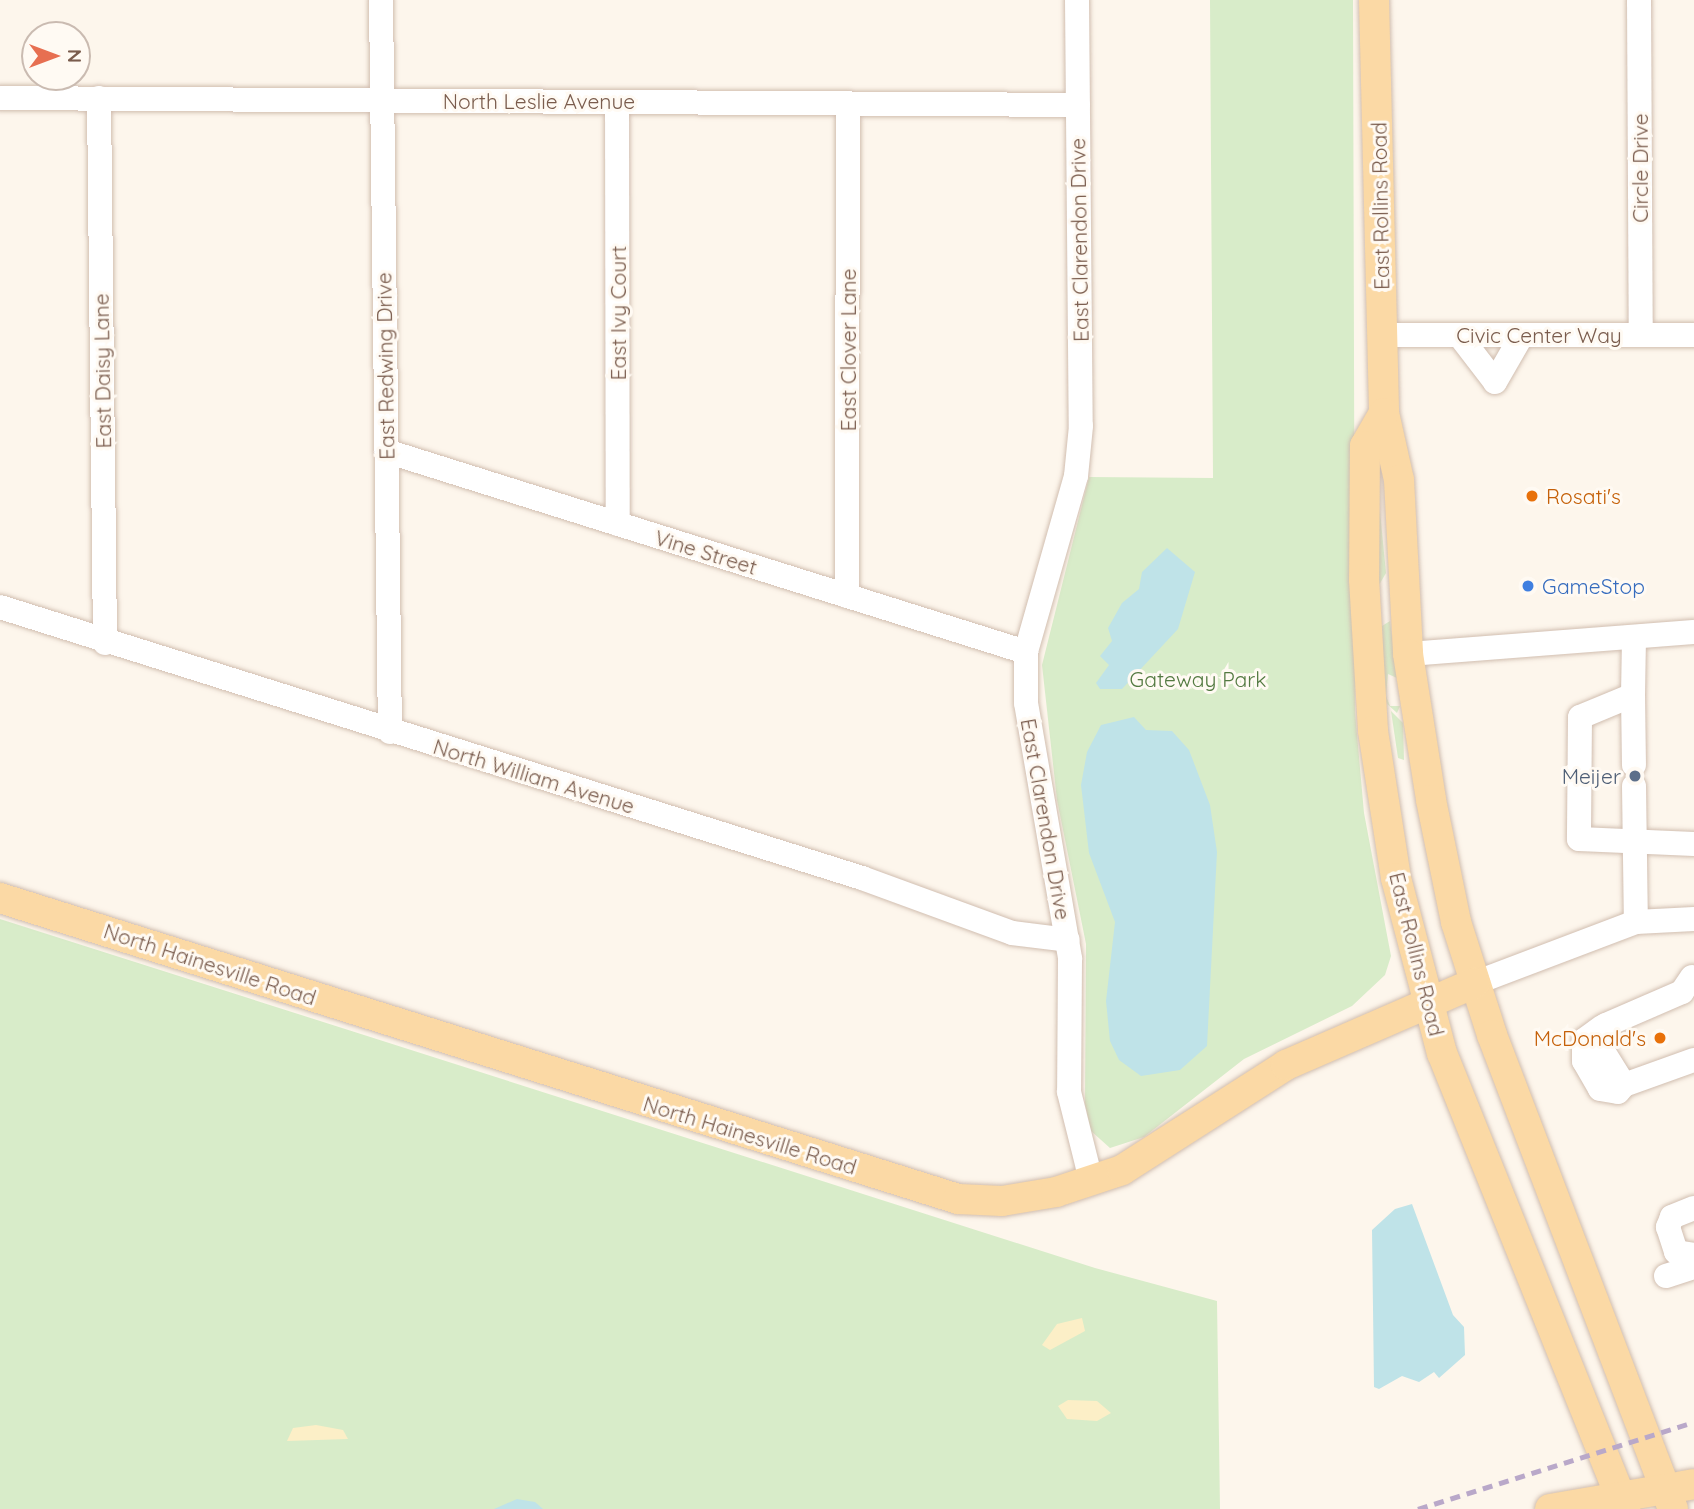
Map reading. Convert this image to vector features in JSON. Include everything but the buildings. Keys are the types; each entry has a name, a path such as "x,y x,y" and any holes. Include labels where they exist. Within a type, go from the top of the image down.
{"main road":[{"name":"East Rollins Road","path":"1374,0 1384,413 1399,480 1408,654 1431,800 1475,983 1547,1190 1677,1493"},
{"name":"East Rollins Road","path":"1384,413 1365,446 1370,688 1383,807 1424,1002 1623,1501"},
{"name":"North Hainesville Road","path":"0,898 958,1199 1002,1201 1122,1170 1286,1065 1424,1002 1475,983"},
{"path":"1550,1509 1677,1493"}],"street":[{"name":"East Redwing Drive","path":"381,0 390,732"},
{"name":"East Clarendon Drive","path":"1077,0 1080,438 1076,476 1026,652 1032,759 1068,940 1069,1092 1091,1180"},
{"name":"Circle Drive","path":"1639,0 1642,335"},
{"name":"North Leslie Avenue","path":"0,98 1078,105"},
{"name":"East Daisy Lane","path":"99,98 104,643"},
{"name":"East Ivy Court","path":"617,102 618,524"},
{"name":"East Clover Lane","path":"847,596 848,104"},
{"name":"Civic Center Way","path":"1384,335 1694,335"},
{"path":"1459,335 1495,382 1522,335"},
{"name":"Vine Street","path":"386,451 1026,652"},
{"name":"North William Avenue","path":"0,607 104,643 862,878 1012,933 1068,940"},
{"path":"1408,654 1694,632"},
{"path":"1634,638 1636,922"},
{"path":"1633,695 1580,717 1579,839 1634,844 1694,844"},
{"path":"1475,983 1636,922 1694,919"},
{"path":"1692,977 1682,992 1587,1034 1584,1061 1600,1089 1618,1092 1624,1085 1694,1060"},
{"path":"1694,1208 1672,1217 1668,1227 1676,1252 1694,1255"},
{"path":"1666,1276 1694,1267"}],"green space":[{"name":"Gateway Park","path":"1210,0 1353,0 1355,712 1364,813 1391,956 1385,975 1352,1006 1244,1059 1144,1137 1110,1148 1091,1131 1085,1104 1086,944 1057,800 1042,665 1089,477 1213,478"},
{"path":"1380,512 1386,573 1379,585 1377,515"},
{"path":"1390,621 1397,678 1388,674 1386,696 1390,706 1400,706 1397,713 1385,702 1382,626"},
{"path":"1391,711 1403,723 1404,760 1398,758"},
{"path":"0,919 1095,1268 1217,1301 1220,1509 0,1509"}],"sand":[{"path":"1082,1318 1085,1331 1050,1350 1042,1345 1057,1324"},
{"path":"1068,1400 1097,1401 1111,1413 1097,1421 1067,1419 1058,1406"},
{"path":"316,1425 343,1430 348,1439 287,1441 293,1428"}],"water":[{"path":"1167,548 1195,572 1178,629 1122,689 1100,689 1096,683 1109,665 1100,656 1112,641 1108,628 1122,603 1139,589 1142,572"},
{"path":"1134,717 1146,730 1172,731 1189,750 1210,805 1217,852 1207,1046 1180,1070 1141,1076 1119,1060 1110,1041 1106,1001 1115,922 1089,853 1081,785 1087,752 1101,725"},
{"path":"1412,1204 1453,1315 1464,1327 1465,1355 1439,1378 1434,1372 1419,1382 1402,1376 1379,1389 1374,1387 1372,1230 1395,1209"},
{"path":"517,1499 535,1502 543,1509 494,1509"}],"railway":[{"path":"1418,1509 1694,1422"}],"place":[{"name":"Rosati's","path":"1532,496"},
{"name":"GameStop","path":"1528,586"},
{"name":"Meijer","path":"1635,776"},
{"name":"McDonald's","path":"1660,1038"}]}
